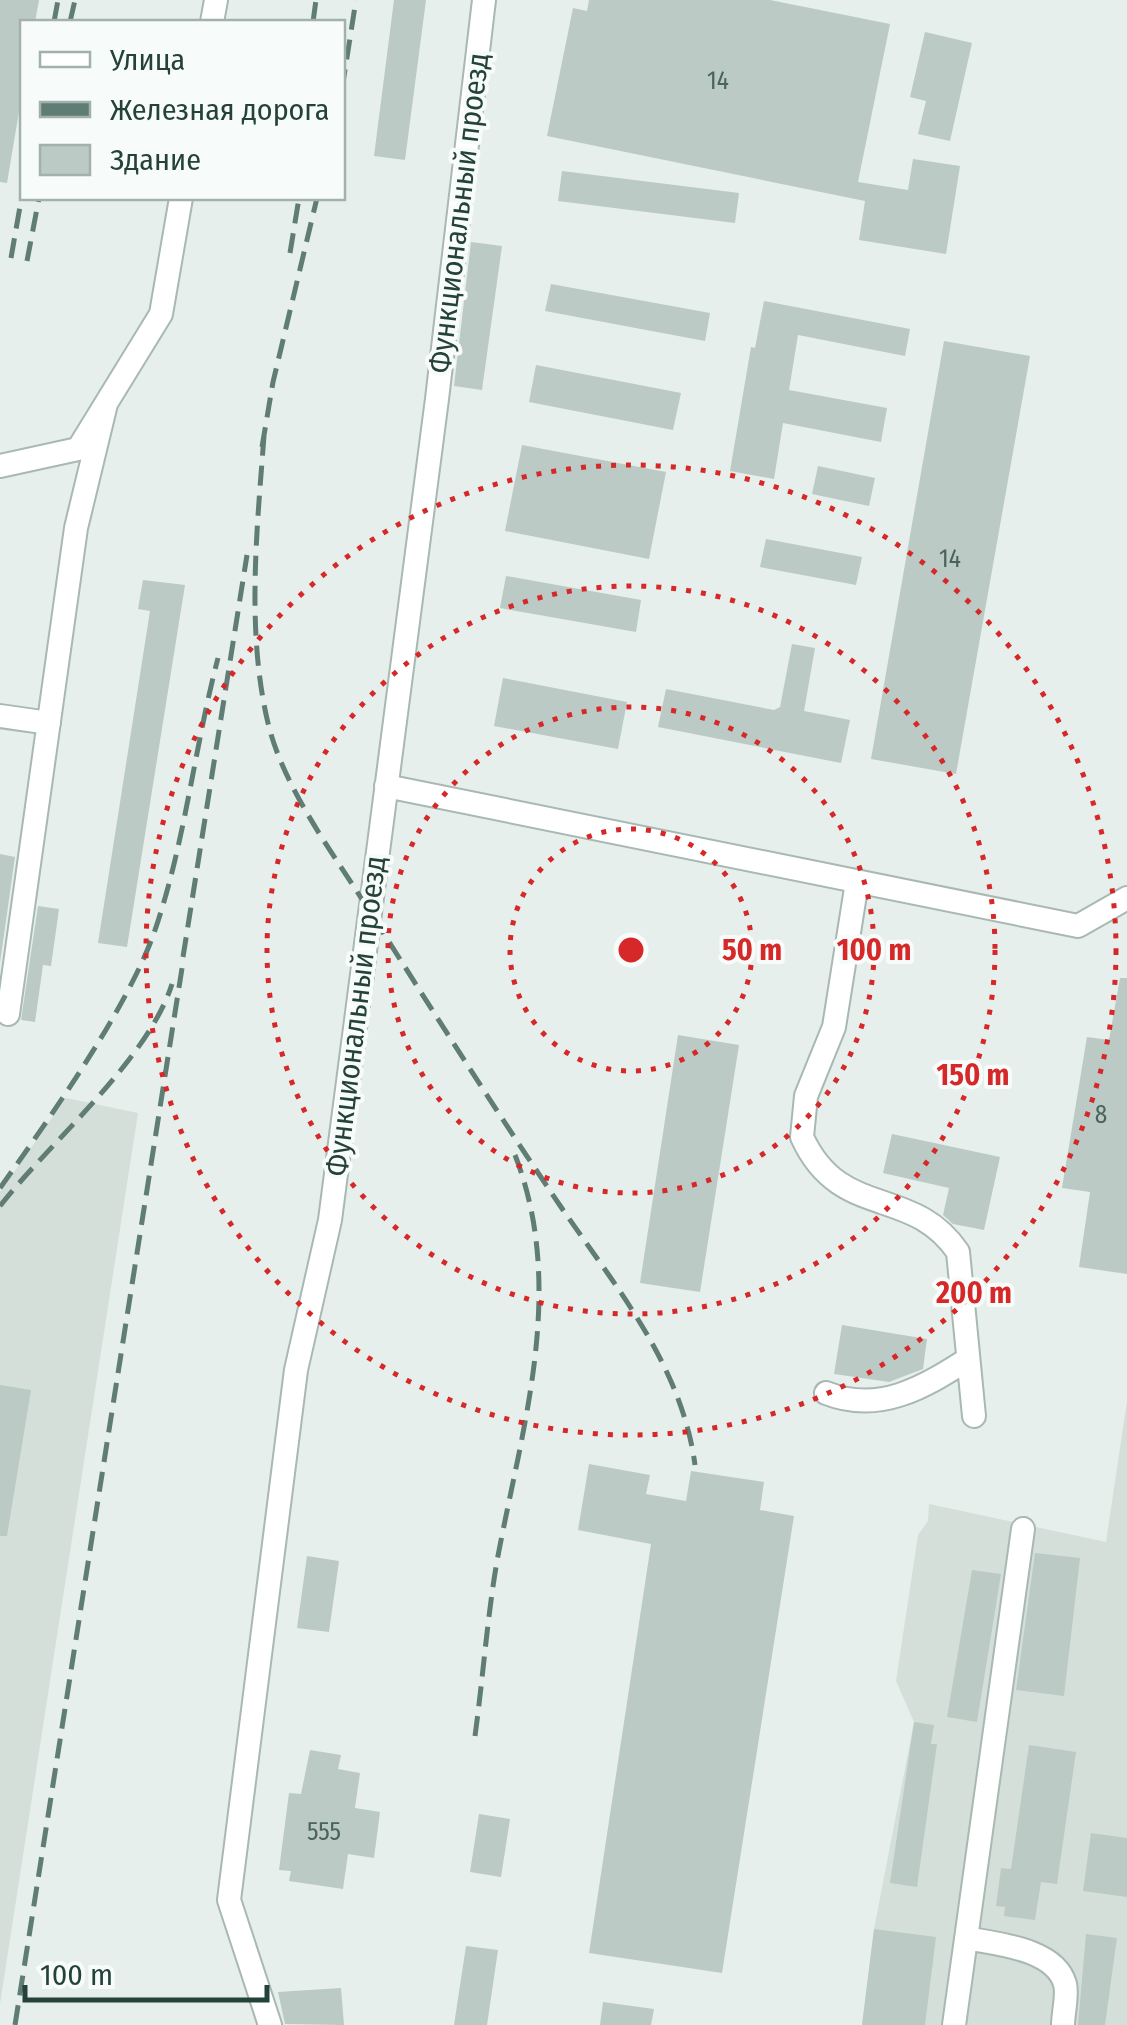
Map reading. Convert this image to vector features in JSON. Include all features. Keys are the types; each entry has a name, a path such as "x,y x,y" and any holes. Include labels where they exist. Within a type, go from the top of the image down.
{"street":[{"name":"Функциональный проезд","path":"270,2025 230,1900 296,1370 330,1220 484,0"},
{"path":"0,466 78,449 161,314 182,200"},
{"path":"8,1014 76,528 106,404"},
{"path":"0,716 49,723"},
{"path":"386,786 1078,926 1127,898"},
{"path":"857,882 834,1027 811,1079 802,1137 835,1185 912,1210 946,1234 958,1252 974,1416"},
{"path":"826,1392 852,1402 894,1399 968,1360"},
{"path":"954,2025 1022,1529"},
{"path":"966,1938 1025,1949 1054,1968 1065,1984 1062,2025"}],"shaded area":[{"path":"66,1098 138,1113 0,2004 0,1192"},
{"path":"1127,1401 1127,2025 862,2025 874,1929 914,1722 896,1681 918,1535 928,1521 929,1504 1106,1542"}],"building":[{"path":"0,0 39,0 35,20 20,20 20,106 7,183 0,182"},
{"path":"394,0 426,0 405,160 374,156"},
{"path":"589,0 770,0 890,24 858,182 908,190 913,159 960,166 946,254 859,240 865,201 547,136 573,8 587,11"},
{"path":"925,32 972,43 950,141 918,134 926,101 910,97"},
{"path":"562,171 739,193 735,223 558,201"},
{"path":"471,242 502,246 482,390 454,386"},
{"path":"551,284 710,313 705,341 545,311"},
{"path":"764,301 910,329 905,356 798,335 789,390 887,408 881,442 783,423 774,479 730,471 751,347 755,348"},
{"path":"944,341 1030,356 956,774 871,759"},
{"path":"536,365 681,393 673,430 529,402"},
{"path":"522,445 666,472 649,559 505,531"},
{"path":"818,466 875,478 869,506 812,494"},
{"path":"766,539 862,557 856,585 760,567"},
{"path":"506,576 641,600 636,632 500,608"},
{"path":"143,580 185,585 127,947 98,943 150,611 138,609"},
{"path":"792,644 815,648 804,711 850,720 841,763 658,727 666,689 774,710 780,707"},
{"path":"503,678 627,702 618,749 494,726"},
{"path":"0,854 15,857 0,963"},
{"path":"38,906 59,909 51,966 43,965 35,1022 21,1020"},
{"path":"1120,978 1127,978 1127,1274 1079,1267 1090,1192 1062,1188 1087,1037 1109,1040"},
{"path":"678,1035 739,1045 700,1292 640,1283"},
{"path":"892,1134 1000,1157 984,1230 953,1224 943,1215 949,1188 883,1173"},
{"path":"842,1325 927,1339 923,1369 889,1382 834,1374"},
{"path":"0,1385 31,1390 7,1536 0,1536"},
{"path":"589,1464 650,1475 646,1494 686,1501 691,1471 764,1482 760,1510 794,1516 722,1973 589,1953 651,1544 578,1530"},
{"path":"1035,1553 1080,1558 1064,1696 1016,1690"},
{"path":"307,1556 339,1561 329,1632 297,1628"},
{"path":"972,1570 1001,1574 977,1722 947,1717"},
{"path":"914,1722 934,1725 931,1744 937,1744 917,1887 890,1883"},
{"path":"1029,1745 1076,1752 1057,1884 1041,1882 1035,1920 1004,1916 1005,1907 996,1906 1001,1868 1011,1869"},
{"path":"310,1750 341,1755 338,1769 360,1773 355,1808 380,1812 374,1858 348,1854 343,1889 289,1881 291,1871 279,1870 289,1793 301,1794"},
{"path":"479,1814 510,1819 501,1877 470,1872"},
{"path":"1091,1833 1127,1838 1127,1897 1083,1891"},
{"path":"874,1929 936,1937 925,2025 862,2025"},
{"path":"1086,1934 1117,1938 1105,2025 1078,2025"},
{"path":"466,1946 498,1950 487,2025 454,2025"},
{"path":"341,1988 344,2025 285,2024 278,1992"},
{"path":"603,2002 654,2009 651,2025 600,2025"}],"railway":[{"path":"54,20 58,0"},
{"path":"70,20 75,0"},
{"path":"313,20 316,0"},
{"path":"345,70 356,0"},
{"path":"11,258 21,200"},
{"path":"27,261 39,200"},
{"path":"290,253 299,200"},
{"path":"262,447 273,382 317,200"},
{"path":"264,436 255,580 257,652 268,723 286,773 312,822 465,1062 644,1329 676,1394 695,1465"},
{"path":"183,957 247,555"},
{"path":"0,1188 106,1030 154,933 174,865 218,658"},
{"path":"15,2025 183,962"},
{"path":"0,1206 120,1071 160,1013 172,984"},
{"path":"475,1736 494,1583 527,1409 539,1307 538,1256 530,1205 515,1155"}]}
